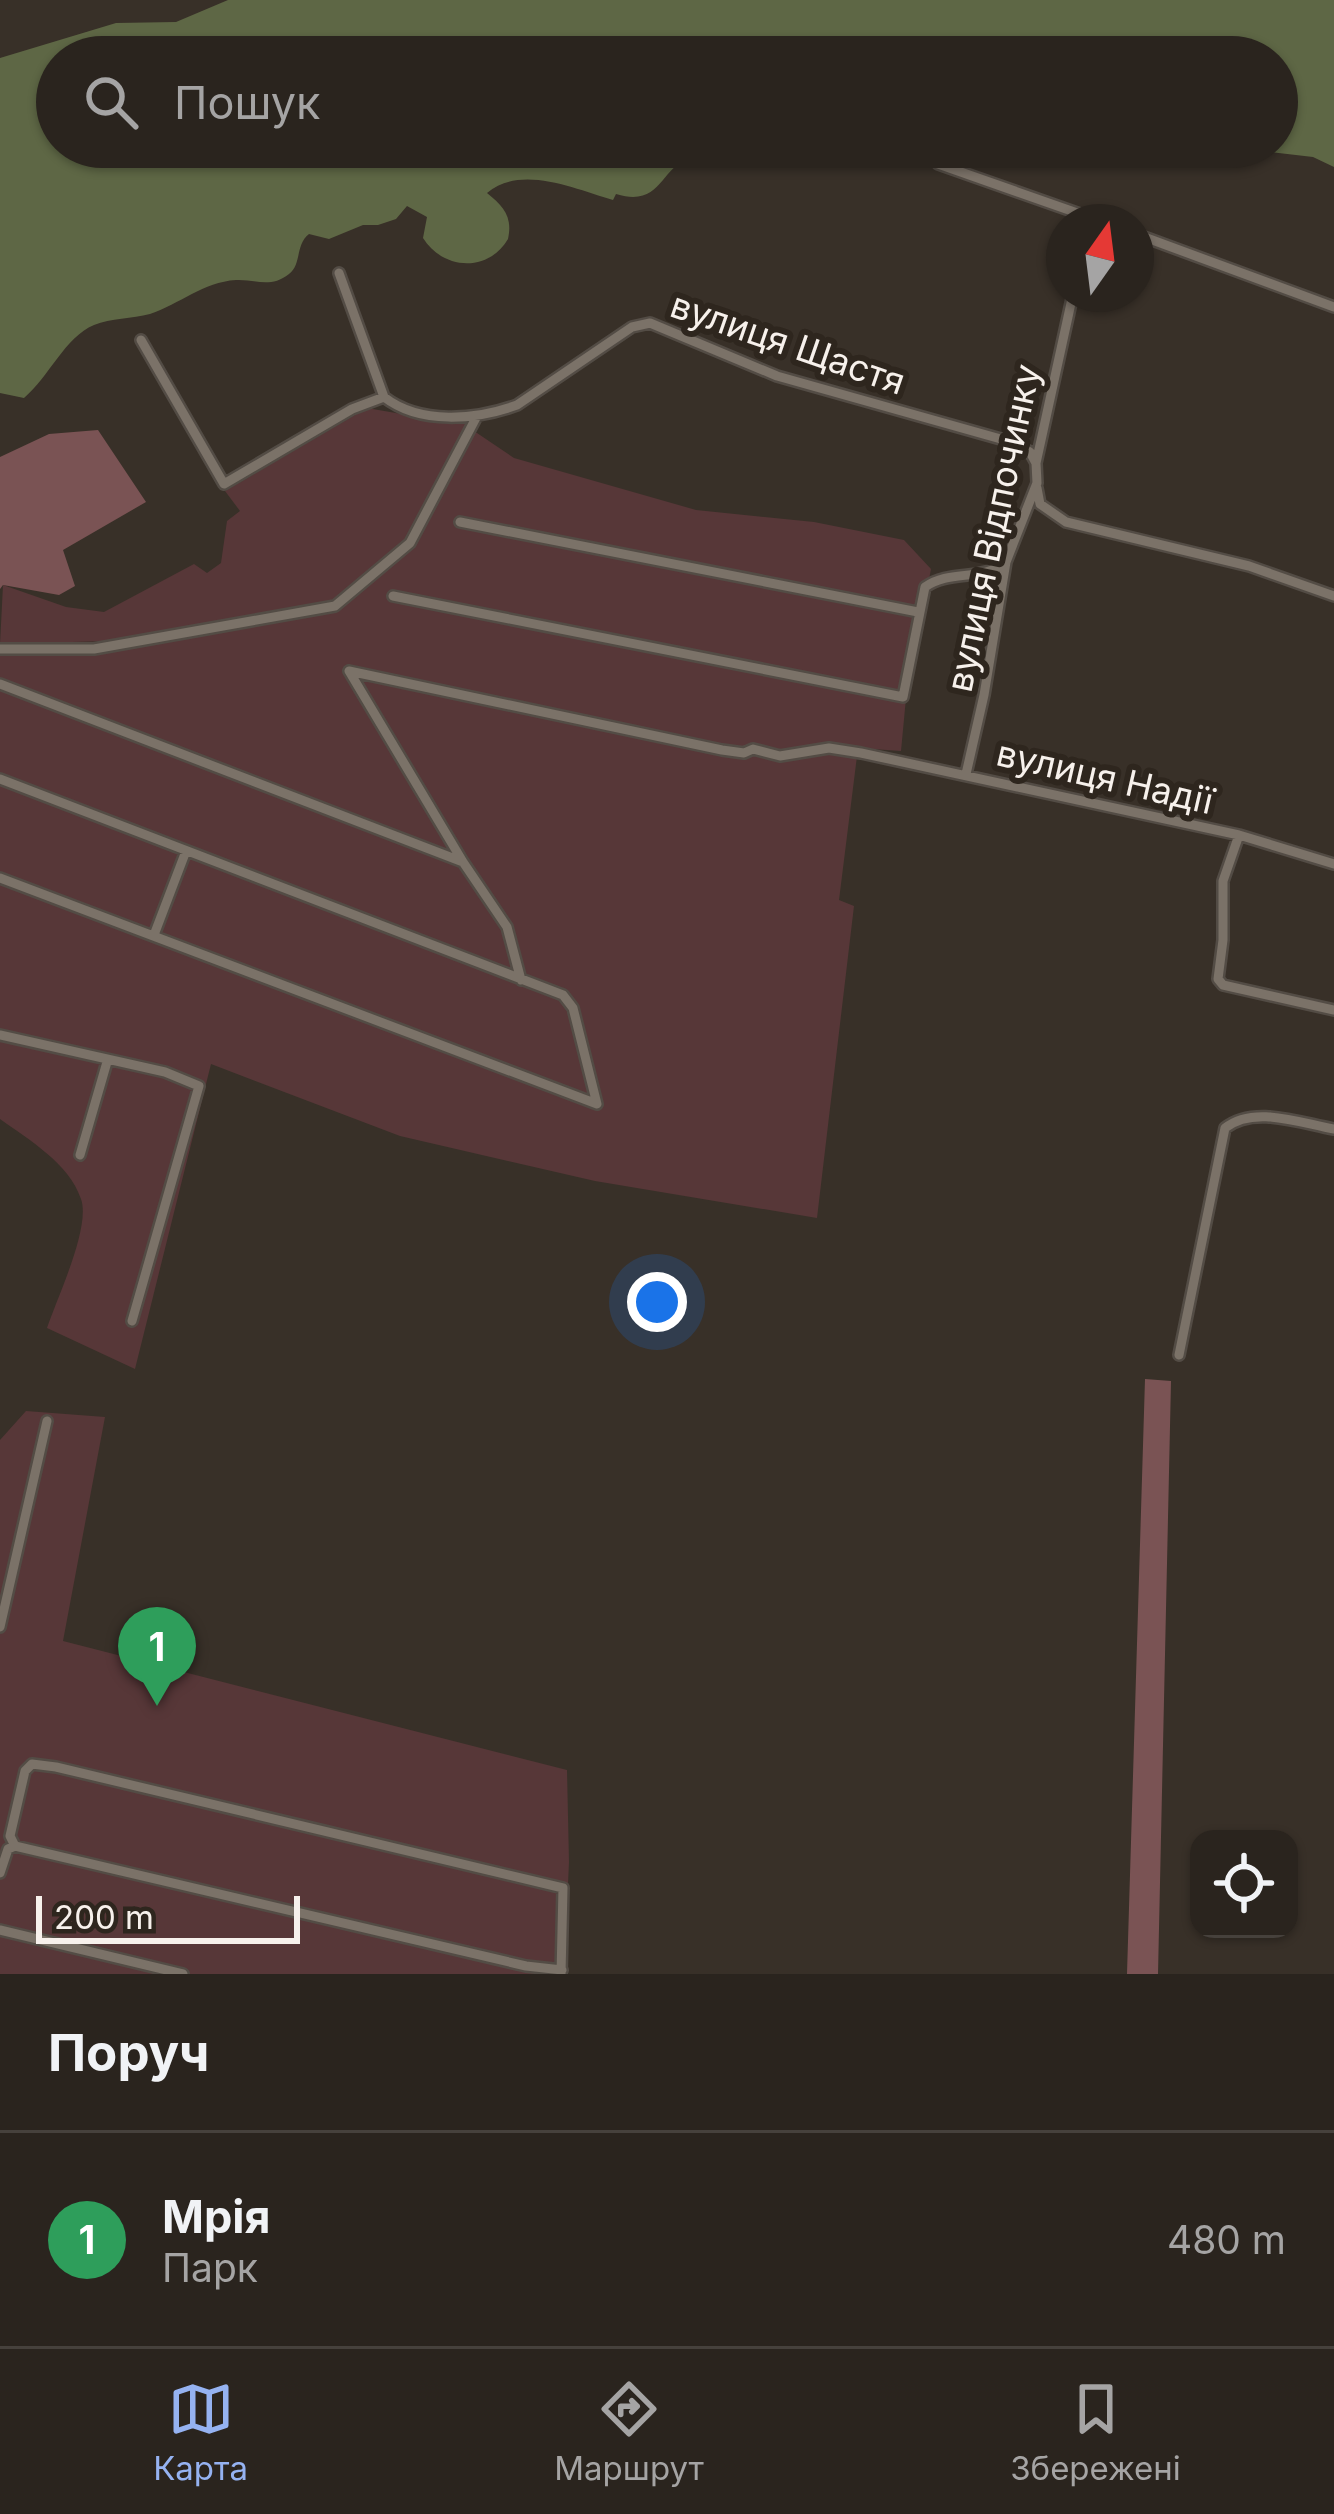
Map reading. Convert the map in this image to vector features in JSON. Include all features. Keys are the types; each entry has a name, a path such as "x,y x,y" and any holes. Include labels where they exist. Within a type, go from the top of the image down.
{"street":[{"path":"949,168 1048,204"},
{"path":"1154,241 1334,308"},
{"path":"141,340 224,484 352,409 384,397 340,273"},
{"name":"вулиця Відпочинку","path":"966,774 1006,562 1036,483 1036,463 1069,312"},
{"name":"вулиця Щастя","path":"384,397 398,408 415,412 477,416 517,405 632,327 650,323 777,376 1015,443 1030,452 1036,463"},
{"path":"0,649 94,649 335,606 410,543 477,416"},
{"path":"1036,483 1040,504 1066,522 1249,566 1334,596"},
{"path":"460,522 918,612"},
{"path":"393,596 903,697 925,587 940,577 989,574 1006,562"},
{"name":"вулиця Надії","path":"463,862 349,671 722,750 744,753 753,749 780,756 829,748 861,753 1239,835 1334,864"},
{"path":"0,684 463,862 507,927 521,980"},
{"path":"0,779 563,995 573,1007 597,1103 0,878"},
{"path":"1239,835 1223,881 1218,972 1223,985 1334,1010"},
{"path":"154,934 186,851"},
{"path":"0,1035 165,1072 199,1086 132,1321"},
{"path":"80,1155 107,1062"},
{"path":"1180,1354 1225,1128 1239,1117 1256,1115 1334,1129"},
{"path":"0,1627 46,1420"},
{"path":"0,1873 8,1849 15,1846 561,1972 563,1888 40,1764 25,1771 10,1836 15,1846"},
{"path":"0,1930 183,1974"}],"shaded area":[{"path":"228,0 1334,0 1334,167 1298,155 1298,36 73,36 116,23 176,22"},
{"path":"36,47 36,168 674,168 643,196 616,194 613,200 548,182 516,180 501,185 487,193 505,212 508,239 478,262 453,261 432,249 423,238 427,217 407,206 396,219 363,225 329,239 309,234 293,270 282,279 224,282 150,314 94,325 74,339 24,398 0,393 0,58"},
{"path":"367,408 436,420 469,419 418,526 336,601 109,641 0,644 3,585 66,607 104,612 194,564 207,573 221,563 227,521 240,511 225,491"},
{"path":"98,430 146,502 63,550 75,586 59,595 3,585 0,589 0,457 49,434"},
{"path":"474,431 514,458 696,510 814,522 904,540 931,569 906,698 901,751 858,748 839,900 854,906 817,1218 595,1181 400,1136 211,1064 135,1369 47,1328 77,1244 81,1199 58,1163 0,1119 0,653 96,653 338,609 413,546"},
{"path":"1145,1379 1171,1381 1158,1974 1127,1974"},
{"path":"26,1411 105,1417 63,1641 567,1770 564,1974 0,1974 0,1440"}],"place":[{"name":"Мрія","path":"157,1706"}]}
